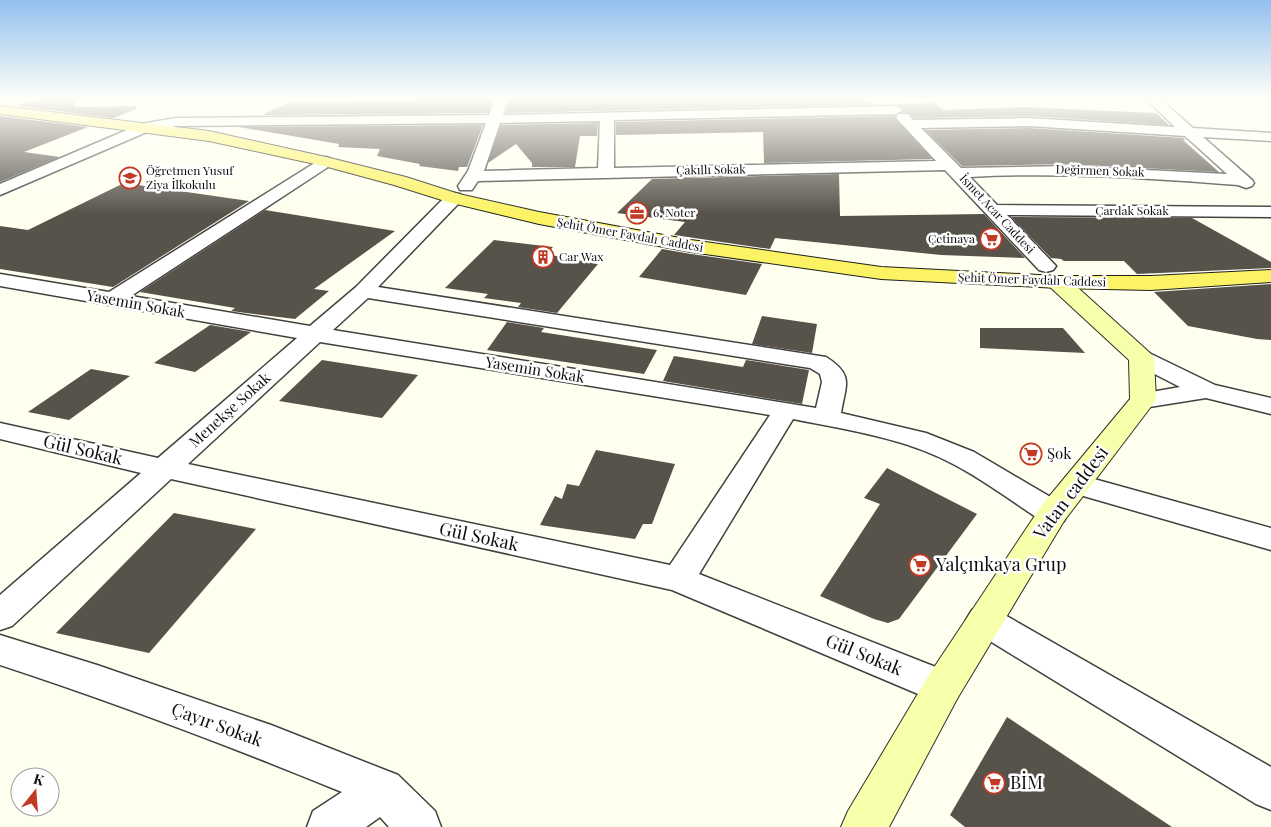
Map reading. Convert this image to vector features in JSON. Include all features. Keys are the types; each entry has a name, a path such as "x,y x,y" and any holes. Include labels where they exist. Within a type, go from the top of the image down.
{"main road":[{"name":"Şehit Ömer Faydalı Caddesi","path":"212,137 326,162 400,181 464,187"},
{"name":"Şehit Ömer Faydalı Caddesi","path":"263,137 345,154 464,187 539,218 691,246 881,273 1052,274 1271,260"},
{"name":"Şehit Ömer Faydalı Caddesi","path":"1052,274 1151,283 1271,276"}],"street":[{"path":"0,190 124,137"},
{"path":"464,187 476,171 488,137"},
{"path":"606,173 607,137"},
{"name":"İsmet Acar Caddesi","path":"922,137 1052,274"},
{"path":"1193,137 1266,202"},
{"path":"111,300 326,162"},
{"name":"Çakıllı Sokak","path":"464,187 606,173 954,169"},
{"name":"Değirmen Sokak","path":"954,169 1113,170 1242,180"},
{"path":"9,170 38,174"},
{"name":"Menekşe Sokak","path":"0,616 363,291 464,187"},
{"name":"Çardak Sokak","path":"992,210 1266,202"},
{"path":"1052,274 1141,358 1206,390 1271,406"},
{"name":"Yasemin Sokak","path":"0,280 314,334 827,418 916,440 964,458 1053,513"},
{"path":"363,291 817,362 831,370 834,382 827,418"},
{"path":"1141,358 1144,400 1206,390"},
{"name":"Vatan caddesi","path":"864,827 943,687 1053,513 1144,400"},
{"path":"678,580 786,410"},
{"name":"Gül Sokak","path":"0,431 678,580 943,687"},
{"path":"1076,484 1271,539"},
{"path":"984,620 1271,790"},
{"name":"Çayır Sokak","path":"0,650 97,681 198,717 383,789 418,827"},
{"path":"329,827 383,789"}],"building":[{"path":"0,137 63,137 24,152 60,157 0,182"},
{"path":"295,137 479,137 467,167 459,167 458,171 419,166 420,164 377,156 380,149 338,147 339,144"},
{"path":"497,137 580,137 575,167 532,167 532,163 516,144 488,163"},
{"path":"763,137 911,137 932,159 764,163"},
{"path":"932,137 1183,138 1219,172 1065,164 962,166"},
{"path":"839,174 840,216 984,214 1025,258 941,255 775,238 770,249 674,235 685,222 617,213 652,179"},
{"path":"124,183 249,201 113,287 0,269 0,226 28,230"},
{"path":"265,210 395,231 314,289 329,291 295,319 231,311 235,308 140,292"},
{"path":"1011,217 1192,218 1271,262 1271,268 1137,274 1124,261 1064,261 1051,258"},
{"path":"494,240 553,247 546,254 598,264 557,313 518,307 521,303 484,298 488,294 445,288"},
{"path":"662,249 762,264 746,295 639,277"},
{"path":"1271,284 1271,340 1188,326 1154,292"},
{"path":"762,316 817,324 812,353 752,344"},
{"path":"507,322 544,328 541,332 657,350 644,374 487,350"},
{"path":"210,325 251,332 195,372 154,363"},
{"path":"980,328 1063,328 1085,353 980,348"},
{"path":"674,356 743,367 746,360 809,370 802,404 663,381"},
{"path":"322,360 418,375 382,418 279,401"},
{"path":"91,369 130,376 69,420 28,412"},
{"path":"596,450 675,464 652,524 643,524 635,539 540,525 555,496 562,499 567,484 579,486"},
{"path":"887,468 977,514 899,619 888,623 820,596 880,504 864,498"},
{"path":"174,513 256,529 149,653 56,633"},
{"path":"1007,717 1172,827 965,827 950,815"}],"place":[{"name":"Öğretmen Yusuf Ziya İlkokulu","path":"130,178"},
{"name":"6. Noter","path":"637,213"},
{"name":"Çetinaya","path":"991,239"},
{"name":"Car Wax","path":"543,257"},
{"name":"Şok","path":"1031,454"},
{"name":"Yalçınkaya Grup","path":"920,565"},
{"name":"BİM","path":"994,783"}]}
